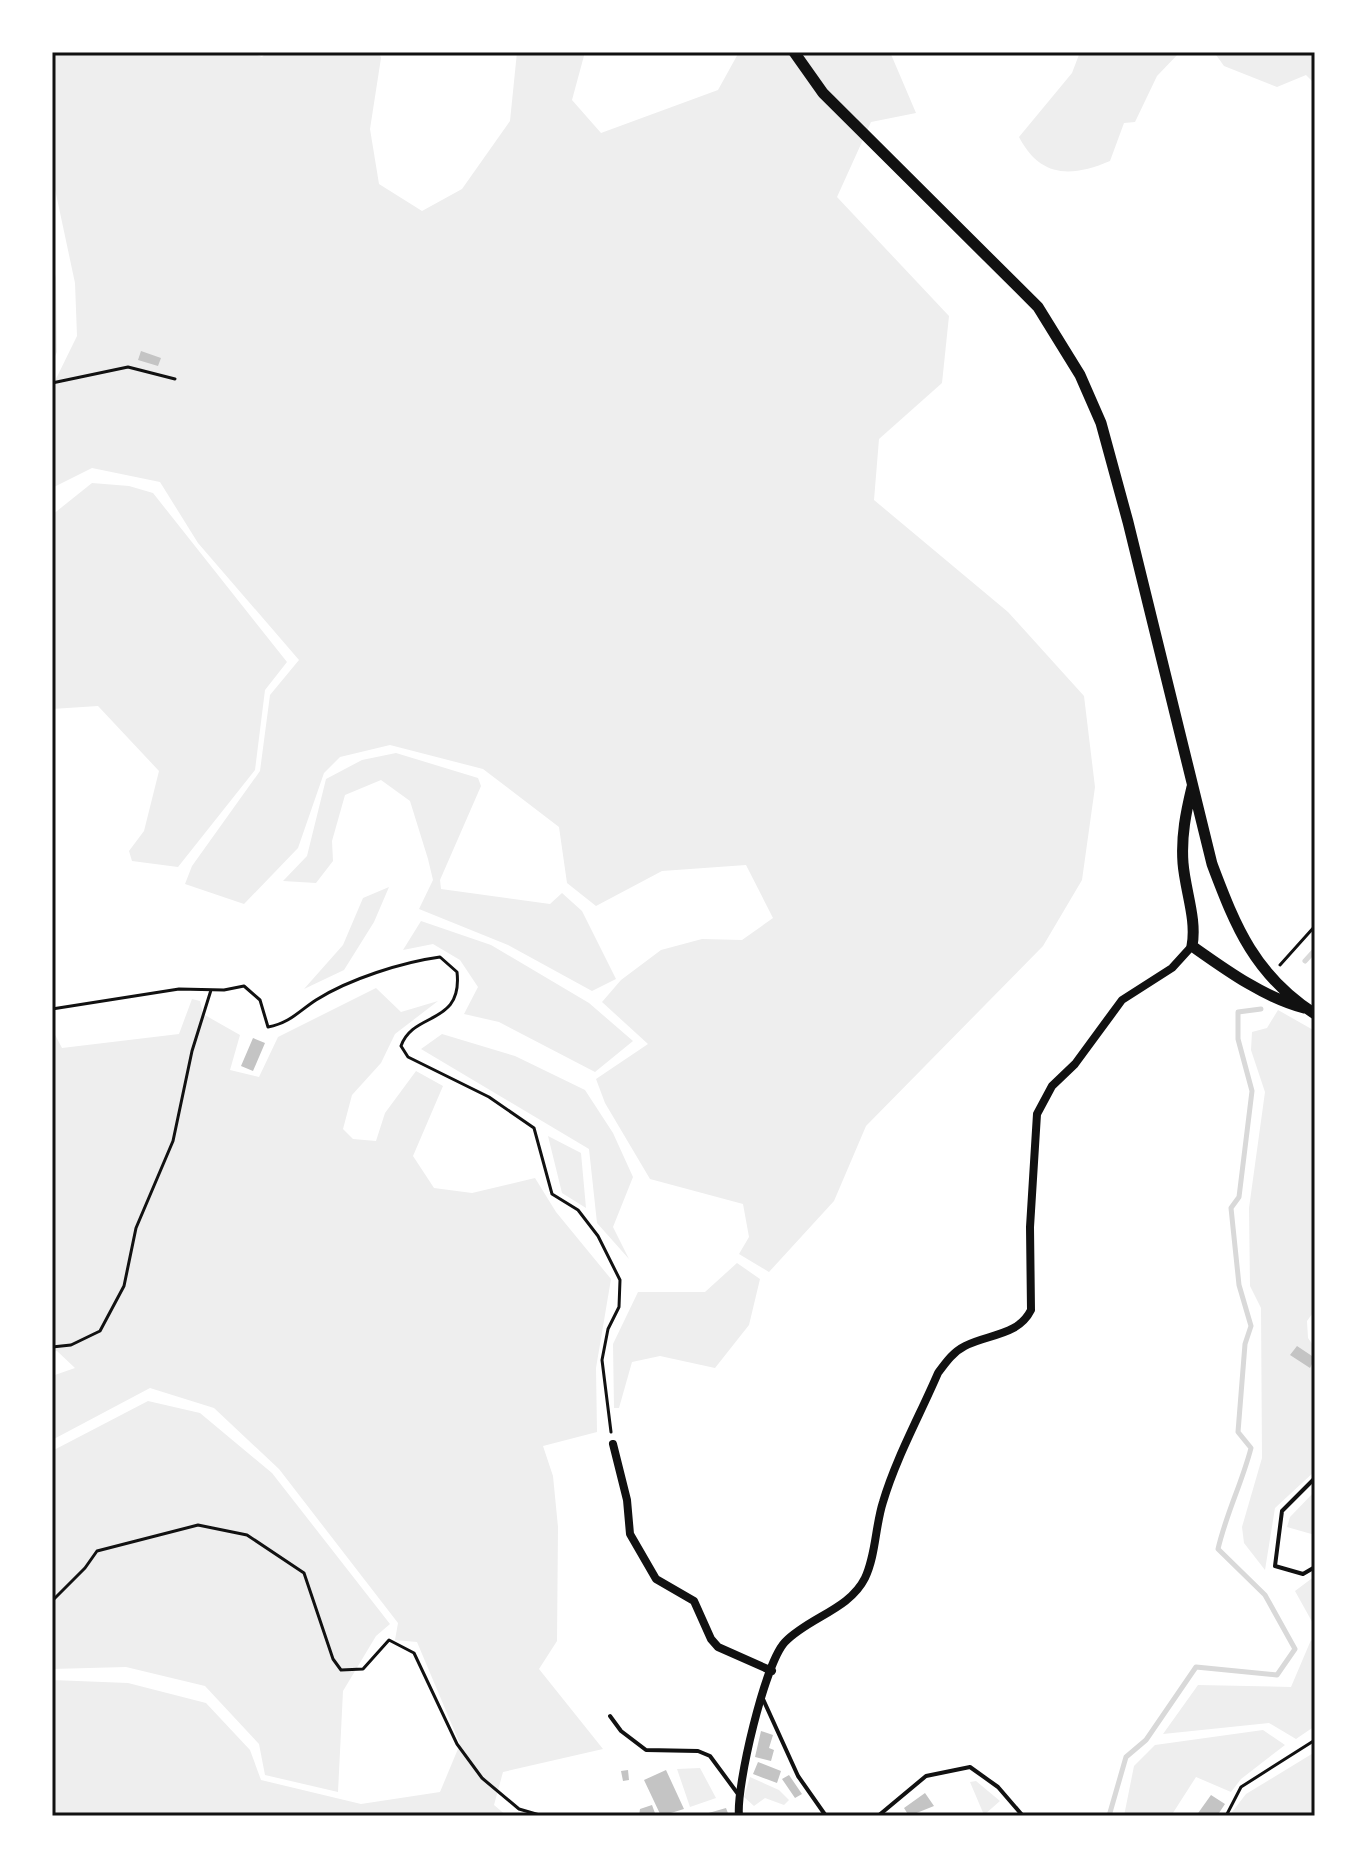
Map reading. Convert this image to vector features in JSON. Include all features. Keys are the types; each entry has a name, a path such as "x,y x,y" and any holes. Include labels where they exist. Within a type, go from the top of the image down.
{"street":[{"path":"794,52 823,93 986,250 1038,307 1062,341 1101,423 1212,864 1253,959 1312,1012"},
{"path":"739,1816 738,1794 763,1698 784,1643 850,1599 863,1582 871,1563 883,1499 938,1373 950,1356 965,1345 1015,1328 1031,1310 1030,1227 1037,1114 1043,1099 1085,1052 1122,1000 1172,968 1192,946 1195,930 1185,877 1182,828 1193,785"},
{"path":"1192,946 1283,1003 1312,1012"},
{"path":"613,1444 627,1500 630,1534 656,1579 675,1593 694,1601 711,1639 718,1647 772,1671"}],"lane":[{"path":"1315,1478 1282,1511 1275,1553 1275,1566 1303,1574 1315,1567"},
{"path":"763,1698 798,1776 826,1816"},
{"path":"610,1716 621,1731 646,1750 698,1751 710,1756 738,1794"},
{"path":"878,1816 926,1776 970,1767 998,1787 1023,1816"}],"path":[{"path":"52,383 128,367 175,379"},
{"path":"1270,977 1315,926"},
{"path":"52,1009 179,989 211,990 244,986 260,1000 268,1027 282,1024 316,1000 408,961 440,957 457,972 459,992 447,1009 404,1038 401,1046 408,1057 489,1097 534,1128 552,1194 578,1210 603,1247 620,1280 619,1307 608,1329 602,1360 606,1410 613,1444"},
{"path":"52,1347 71,1345 100,1331 124,1286 136,1228 173,1141 192,1051 211,990"},
{"path":"52,1601 97,1551 198,1525 247,1535 304,1573 333,1659 341,1670 363,1669 389,1640 414,1653 457,1744 482,1778 519,1809 543,1816"},
{"path":"1226,1816 1241,1787 1315,1740"}],"shaded area":[{"path":"52,52 250,52 262,57 267,52 379,52 381,58 370,129 379,184 422,211 462,189 510,121 517,52 585,52 572,100 601,133 718,90 739,52 890,52 916,113 871,122 837,197 949,316 942,383 879,439 874,500 1008,612 1084,696 1095,787 1082,880 1043,946 866,1126 834,1201 769,1272 739,1254 749,1237 743,1204 650,1179 605,1103 596,1079 648,1044 602,1002 621,980 661,950 702,939 742,940 773,918 746,865 662,871 596,906 567,883 559,827 483,769 390,745 340,757 324,773 298,848 244,904 185,884 192,866 260,771 270,695 299,660 198,543 160,482 92,468 52,488 52,387 77,336 75,283 52,175"},
{"path":"1080,52 1180,52 1157,76 1135,122 1124,123 1110,161 1082,170 1057,170 1036,160 1019,137 1072,73"},
{"path":"1214,52 1315,52 1315,84 1306,75 1277,87 1224,66"},
{"path":"52,262 56,278 57,352 52,363"},
{"path":"92,483 129,486 153,493 287,662 265,690 255,770 178,867 132,861 129,851 144,831 159,771 98,706 52,709 52,515"},
{"path":"396,753 478,778 481,786 440,880 441,889 550,904 562,893 582,911 616,979 592,991 508,945 419,909 433,880 428,859 410,801 381,780 345,795 332,841 333,861 316,883 283,881 307,856 326,779 362,760"},
{"path":"389,887 374,922 344,970 304,989 343,945 363,898"},
{"path":"421,921 491,945 589,1003 633,1041 595,1072 499,1022 464,1014 478,987 460,960 433,944 403,950"},
{"path":"376,988 401,1012 438,1001 395,1034 381,1063 352,1095 343,1129 353,1139 376,1141 385,1113 416,1071 443,1086 413,1156 434,1188 472,1193 535,1178 556,1212 611,1279 596,1368 597,1432 543,1446 553,1476 558,1527 557,1641 539,1669 603,1749 503,1772 494,1805 507,1816 52,1816 52,1680 128,1683 206,1703 250,1750 261,1780 361,1804 440,1792 460,1744 417,1642 395,1640 398,1623 279,1469 214,1408 150,1388 52,1440 52,1376 75,1368 57,1351 52,1352 52,1029 62,1048 179,1034 192,999 200,1001 203,1014 240,1035 230,1070 259,1077 278,1037"},
{"path":"1278,1010 1315,1031 1315,1310 1307,1321 1308,1338 1315,1348 1315,1471 1275,1508 1265,1570 1244,1543 1242,1527 1262,1458 1261,1308 1250,1286 1249,1208 1265,1092 1251,1050 1252,1032 1267,1028"},
{"path":"442,1034 515,1056 585,1090 613,1133 633,1177 613,1227 629,1259 597,1223 589,1149 421,1049"},
{"path":"548,1136 581,1153 586,1208 562,1193"},
{"path":"737,1263 760,1279 749,1325 715,1368 660,1356 632,1362 619,1408 614,1408 613,1344 638,1292 705,1292"},
{"path":"148,1401 200,1413 272,1473 390,1624 376,1636 343,1691 338,1792 265,1775 259,1744 205,1686 126,1667 52,1669 52,1451"},
{"path":"1315,1491 1315,1535 1287,1527 1290,1517"},
{"path":"1315,1576 1315,1627 1295,1591"},
{"path":"1311,1640 1315,1645 1315,1726 1296,1739 1269,1723 1163,1734 1198,1685 1291,1687"},
{"path":"1263,1730 1285,1745 1241,1779 1231,1792 1196,1777 1171,1816 1124,1816 1134,1766 1155,1745"},
{"path":"1315,1752 1315,1816 1229,1816 1246,1794"},
{"path":"700,1768 716,1798 690,1807 677,1769"},
{"path":"750,1777 779,1790 789,1800 784,1805 765,1798 754,1806 744,1797"},
{"path":"976,1781 1000,1801 984,1815 970,1782"}],"building":[{"path":"141,351 161,358 158,366 138,360"},
{"path":"253,1038 265,1043 253,1071 241,1066"},
{"path":"1297,1346 1315,1358 1310,1368 1290,1355"},
{"path":"761,1731 773,1735 769,1748 774,1750 771,1761 755,1757"},
{"path":"758,1762 781,1771 777,1783 753,1774"},
{"path":"628,1770 629,1780 623,1781 621,1771"},
{"path":"666,1770 684,1809 661,1816 644,1780"},
{"path":"789,1775 802,1794 795,1798 782,1779"},
{"path":"925,1793 934,1806 909,1816 904,1808"},
{"path":"1211,1795 1225,1804 1217,1816 1196,1816"},
{"path":"652,1805 656,1816 639,1816 640,1809"},
{"path":"726,1808 729,1816 705,1816 705,1814"}],"waterway":[{"path":"1305,961 1315,950"},
{"path":"1109,1816 1126,1757 1146,1740 1196,1667 1277,1675 1295,1649 1265,1595 1218,1549 1251,1448 1238,1432 1245,1344 1251,1326 1239,1285 1231,1208 1239,1197 1252,1091 1238,1039 1238,1012 1261,1009"}]}
